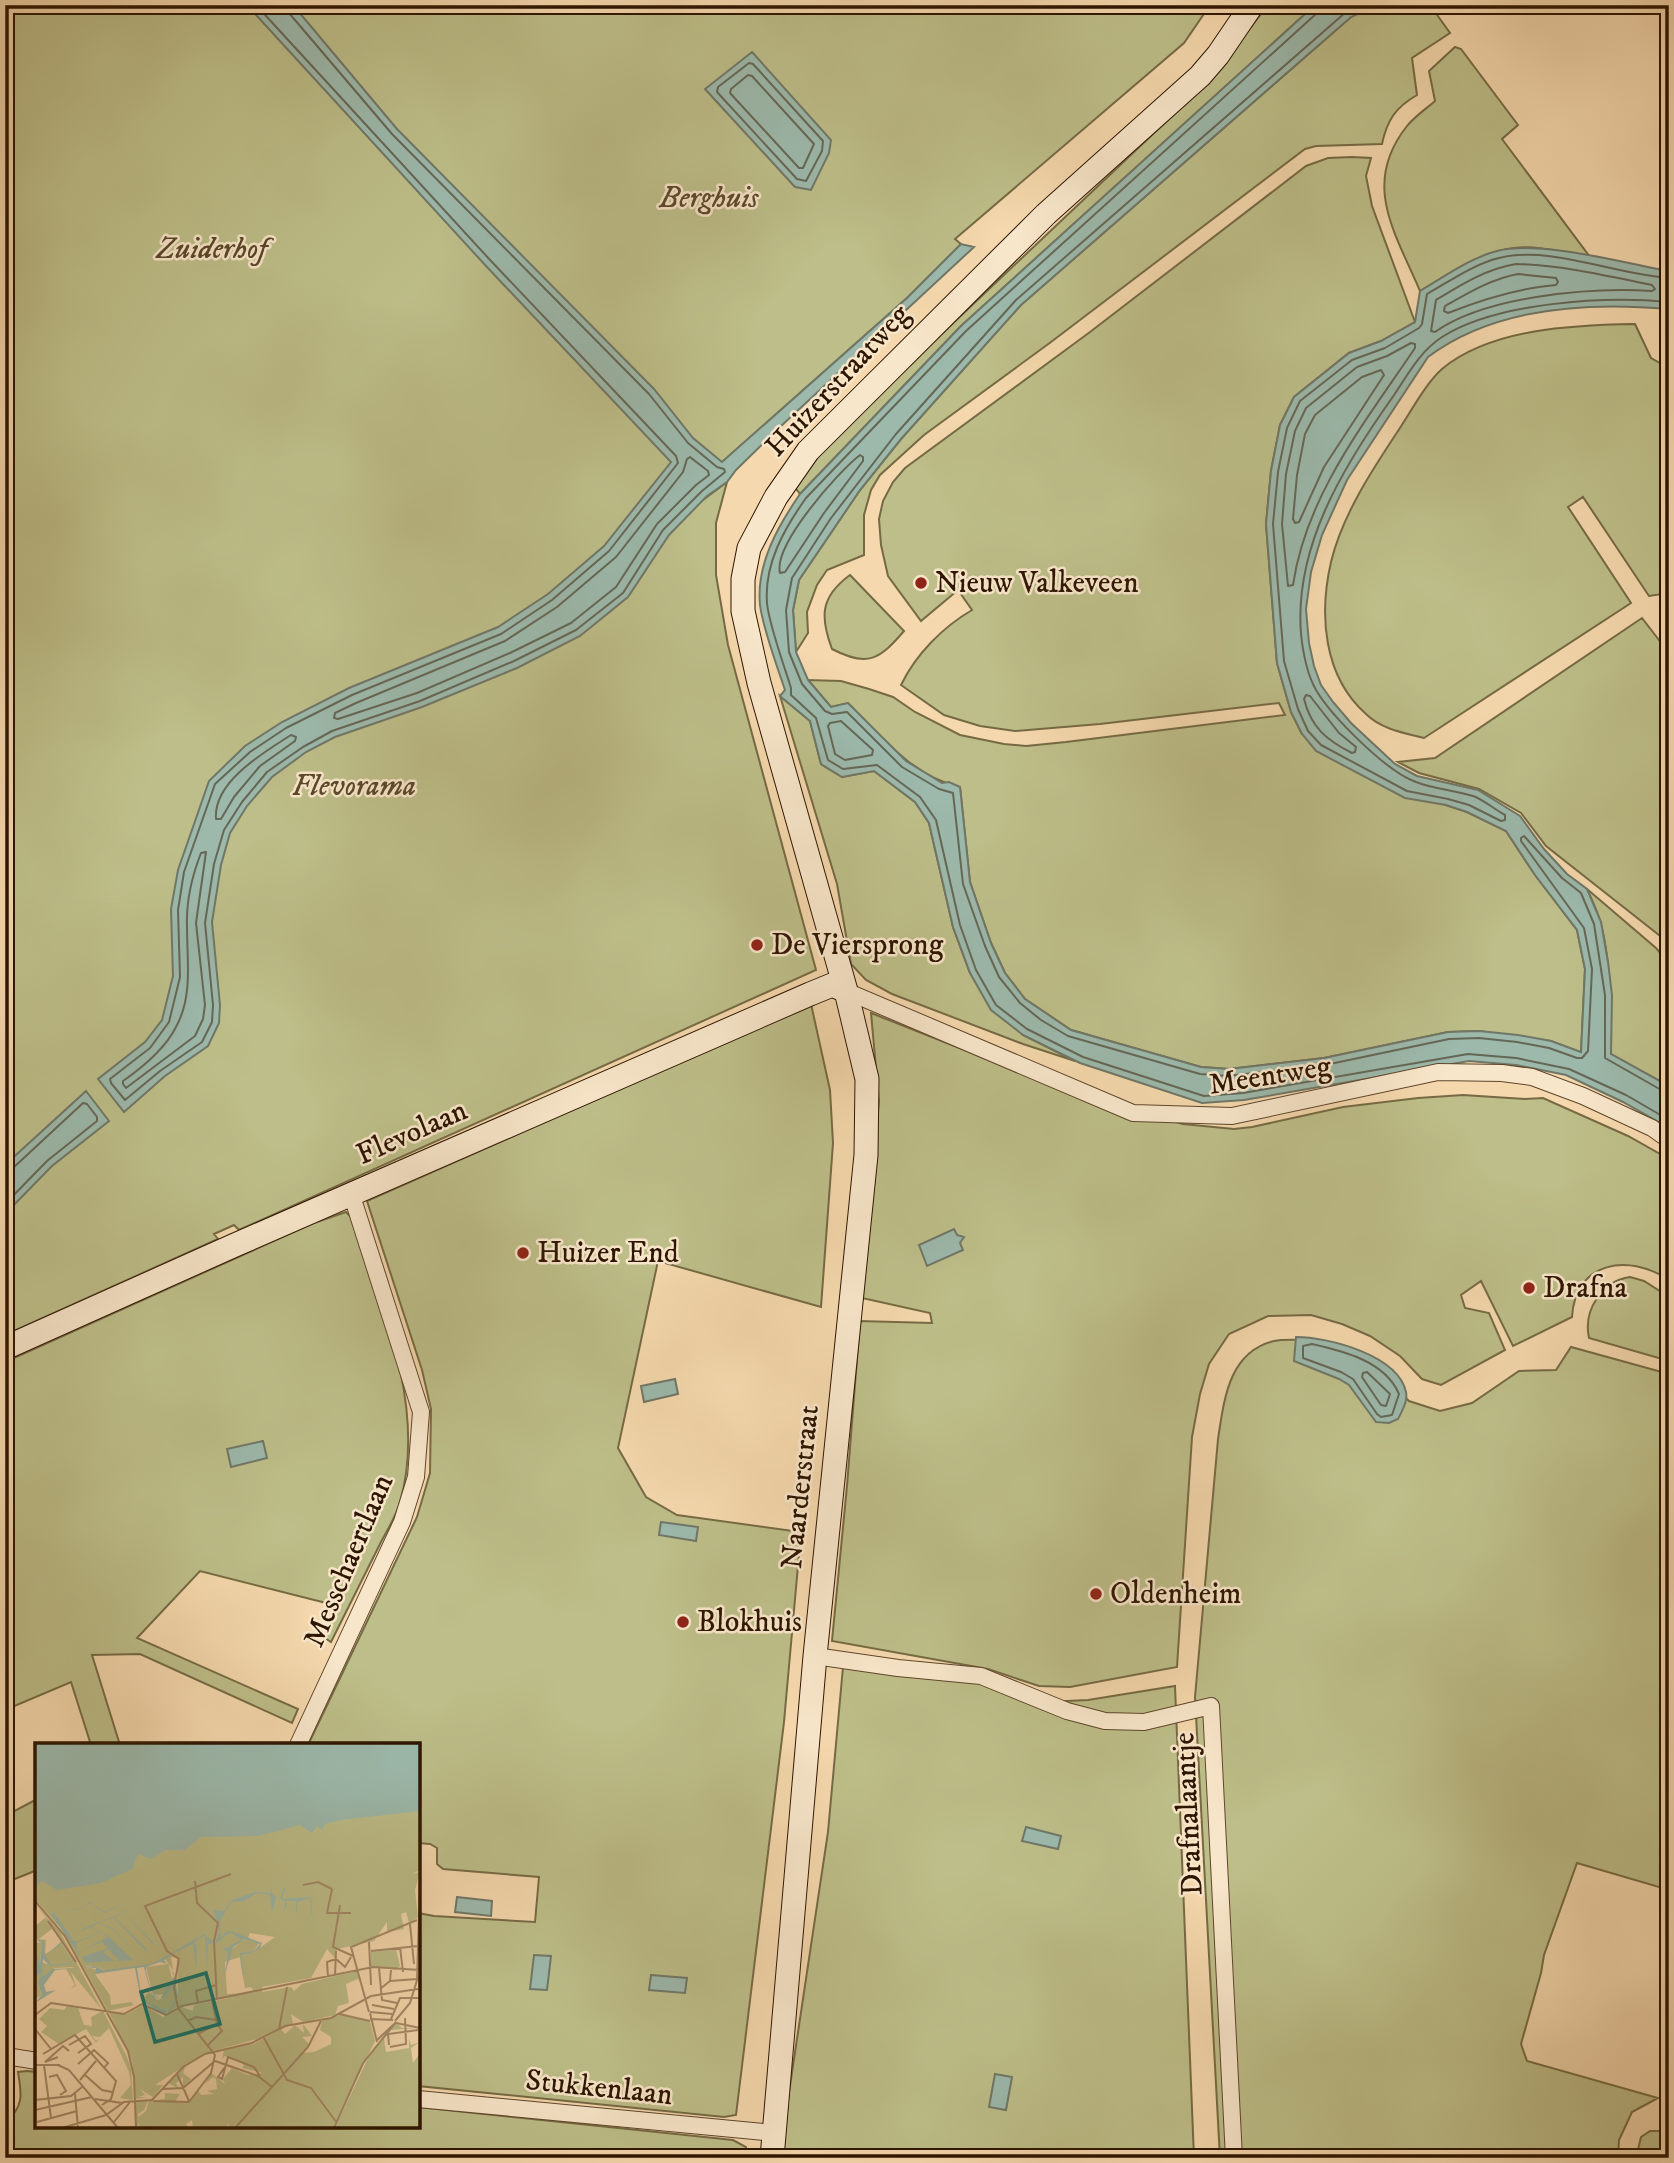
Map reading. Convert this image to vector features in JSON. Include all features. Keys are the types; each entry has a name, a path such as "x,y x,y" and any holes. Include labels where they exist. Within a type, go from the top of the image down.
{"street":[{"name":"Huizerstraatweg","path":"846,991 759,683 743,611 743,579 749,548 776,497 808,451 1046,214 1200,76 1218,55 1252,5"},
{"name":"Flevolaan","path":"5,1348 351,1193 810,994 832,985 846,991"},
{"name":"Meentweg","path":"846,991 1133,1113 1232,1116 1438,1072 1502,1073 1532,1077 1583,1096 1652,1128 1669,1140"},
{"name":"Naarderstraat","path":"772,2158 815,1656 866,1155 867,1079 846,991"},
{"name":"Messchaertlaan","path":"299,1743 402,1522 416,1477 421,1412 351,1193"},
{"name":"Drafnalaantje","path":"815,1656 981,1676 1067,1711 1105,1721 1144,1722 1211,1706 1234,2158"},
{"path":"5,2094 6,2054 35,2061"},
{"name":"Stukkenlaan","path":"420,2099 774,2133"}],"green space":[{"path":"5,5 1210,5 1184,43 955,239 961,244 907,298 722,462 703,500 727,482 716,523 716,575 728,645 816,970 239,1230 234,1225 214,1234 218,1239 5,1335"},
{"path":"1268,5 1315,5 961,326 800,494 794,486 838,432 1209,81"},
{"path":"1368,5 1430,5 1450,33 1412,58 1417,95 1403,104 1394,115 1382,144 1316,146 1305,149 924,435 880,475 871,490 864,515 864,555 827,570 817,585 807,612 808,633 796,652 793,610 799,580 860,490 901,439 1021,305"},
{"path":"1455,47 1461,49 1518,125 1502,139 1590,257 1533,248 1501,250 1465,265 1420,291 1387,208 1384,188 1386,168 1393,147 1407,126 1435,101 1429,71"},
{"path":"1328,158 1371,158 1366,176 1372,206 1415,322 1381,341 1349,353 1294,397 1280,425 1271,471 1266,524 1277,663 1291,712 1302,734 1446,805 1506,831 1577,930 1585,969 1581,1053 1551,1041 1479,1031 1448,1032 1324,1058 1229,1069 1201,1067 1071,1030 1025,999 1005,973 991,943 970,882 960,787 943,782 913,765 848,703 831,707 808,680 841,681 869,689 893,697 915,712 960,735 1026,746 1285,715 1279,703 1015,731 980,726 944,715 901,685 931,642 972,610 958,590 921,621 888,576 879,519 883,501 893,482 905,468 1090,332 1306,166"},
{"path":"1635,324 1651,358 1669,368 1669,593 1649,596 1583,497 1568,507 1631,603 1424,738 1393,730 1372,719 1352,699 1333,663 1325,623 1327,582 1336,545 1350,511 1367,479 1429,383 1442,369 1462,355 1509,337 1560,328"},
{"path":"850,575 904,631 888,648 872,658 844,655 832,649 828,638 825,608 833,591"},
{"path":"1642,618 1669,653 1669,943 1546,846 1521,813 1479,789 1419,773 1398,762 1435,758"},
{"path":"780,696 810,721 821,764 842,777 874,771 915,802 929,823 953,927 970,973 1023,1035 1075,1061 892,994 866,980 851,964 837,884"},
{"path":"1587,889 1656,948 1669,963 1669,1086 1611,1055 1610,989 1605,940"},
{"path":"811,1004 830,1090 833,1143 821,1307 658,1261 618,1448 646,1497 677,1515 801,1532 784,1722 736,2115 724,2117 420,2086 420,1913 535,1922 539,1877 443,1869 437,1864 437,1848 420,1843 420,1743 309,1743 417,1517 430,1473 431,1409 422,1370 367,1201"},
{"path":"871,1013 1010,1068 1129,1109 1183,1124 1234,1129 1343,1107 1418,1098 1463,1095 1543,1098 1628,1136 1669,1159 1669,1280 1637,1267 1607,1267 1593,1274 1583,1284 1575,1298 1572,1317 1513,1346 1481,1281 1461,1295 1465,1308 1489,1313 1505,1350 1441,1385 1422,1379 1400,1356 1370,1336 1311,1315 1268,1316 1229,1334 1209,1364 1192,1437 1177,1667 1070,1687 1039,1686 988,1669 832,1641 860,1321 932,1323 930,1313 862,1298 879,1101"},
{"path":"346,1212 351,1217 376,1286 397,1358 405,1394 408,1431 407,1467 400,1502 393,1519 331,1642 325,1638 338,1606 200,1571 137,1638 298,1709 292,1723 140,1654 92,1655 119,1743 90,1743 71,1682 5,1710 5,1362 314,1223"},
{"path":"1630,1277 1644,1281 1669,1297 1669,1361 1589,1338 1589,1317 1597,1298 1611,1284"},
{"path":"1307,1340 1384,1376 1409,1401 1440,1411 1472,1403 1519,1371 1556,1370 1571,1347 1669,1374 1669,1890 1577,1863 1544,1955 1521,2044 1527,2061 1658,2098 1632,2112 1619,2140 1618,2158 1220,2158 1195,1697 1218,1439 1226,1394 1238,1367 1247,1356 1274,1341"},
{"path":"843,1667 975,1682 1045,1702 1088,1700 1175,1686 1194,2158 783,2158 788,2099 828,1832"},
{"path":"35,1800 35,1871 5,1883 5,1816"},
{"path":"18,2072 35,2072 35,2128 420,2128 420,2107 733,2140 746,2147 745,2158 5,2158 5,2124 16,2111 20,2100"},
{"path":"1650,2131 1662,2131 1668,2136 1669,2158 1636,2158 1641,2137"}],"water":[{"path":"247,5 293,5 397,129 654,389 693,438 722,462 907,298 961,244 974,247 780,427 727,482 707,496 669,535 628,597 580,636 517,668 422,707 335,737 306,752 272,777 247,806 230,833 221,865 212,922 220,1005 219,1023 208,1046 165,1076 124,1112 98,1079 145,1042 162,1020 173,976 171,909 178,870 209,781 245,746 282,722 349,688 498,627 548,594 604,546 671,462 486,266"},
{"path":"1315,5 1377,5 1351,17 1021,305 901,439 860,490 799,580 793,610 796,652 808,680 831,707 848,703 906,761 942,783 949,782 960,787 970,882 991,943 1005,973 1025,999 1071,1030 1201,1067 1229,1069 1324,1058 1448,1032 1479,1031 1518,1035 1551,1041 1581,1052 1585,969 1577,930 1506,831 1446,805 1405,798 1316,751 1302,734 1291,712 1277,663 1266,524 1271,471 1280,425 1294,397 1349,353 1381,341 1415,322 1420,291 1467,263 1497,251 1536,248 1669,271 1669,309 1575,308 1512,318 1482,327 1454,340 1428,357 1347,480 1322,535 1311,572 1306,609 1309,643 1321,685 1351,723 1395,764 1417,776 1478,790 1520,816 1544,849 1567,874 1587,889 1601,922 1608,962 1612,995 1611,1054 1669,1086 1669,1128 1566,1075 1516,1065 1469,1061 1244,1100 1202,1103 1080,1063 1023,1035 991,1010 970,973 953,927 929,823 915,802 874,771 842,777 821,764 810,721 780,696 785,690 764,625 760,605 761,575 770,546 800,494 961,326"},
{"path":"752,52 831,140 829,153 811,190 795,187 705,89"},
{"path":"86,1091 109,1121 52,1166 5,1214 5,1165"},
{"path":"954,1229 957,1235 964,1237 960,1243 963,1250 927,1266 919,1245"},
{"path":"1296,1337 1343,1345 1376,1358 1390,1368 1400,1379 1406,1392 1398,1419 1389,1423 1376,1422 1349,1385 1294,1361"},
{"path":"675,1379 678,1394 644,1402 641,1386"},
{"path":"263,1441 267,1458 231,1467 227,1449"},
{"path":"661,1522 698,1527 696,1541 659,1535"},
{"path":"1026,1827 1061,1836 1058,1849 1022,1841"},
{"path":"457,1897 492,1901 491,1916 455,1912"},
{"path":"534,1955 551,1956 547,1990 530,1989"},
{"path":"651,1975 687,1978 685,1993 649,1990"},
{"path":"995,2074 1012,2077 1006,2110 989,2107"}],"place":[{"name":"Nieuw Valkeveen","path":"921,583"},
{"name":"De Viersprong","path":"757,945"},
{"name":"Huizer End","path":"523,1253"},
{"name":"Drafna","path":"1529,1288"},
{"name":"Oldenheim","path":"1096,1594"},
{"name":"Blokhuis","path":"683,1622"}],"park label":[{"name":"Berghuis","path":"709,198"},
{"name":"Zuiderhof","path":"212,249"},
{"name":"Flevorama","path":"354,786"}]}
